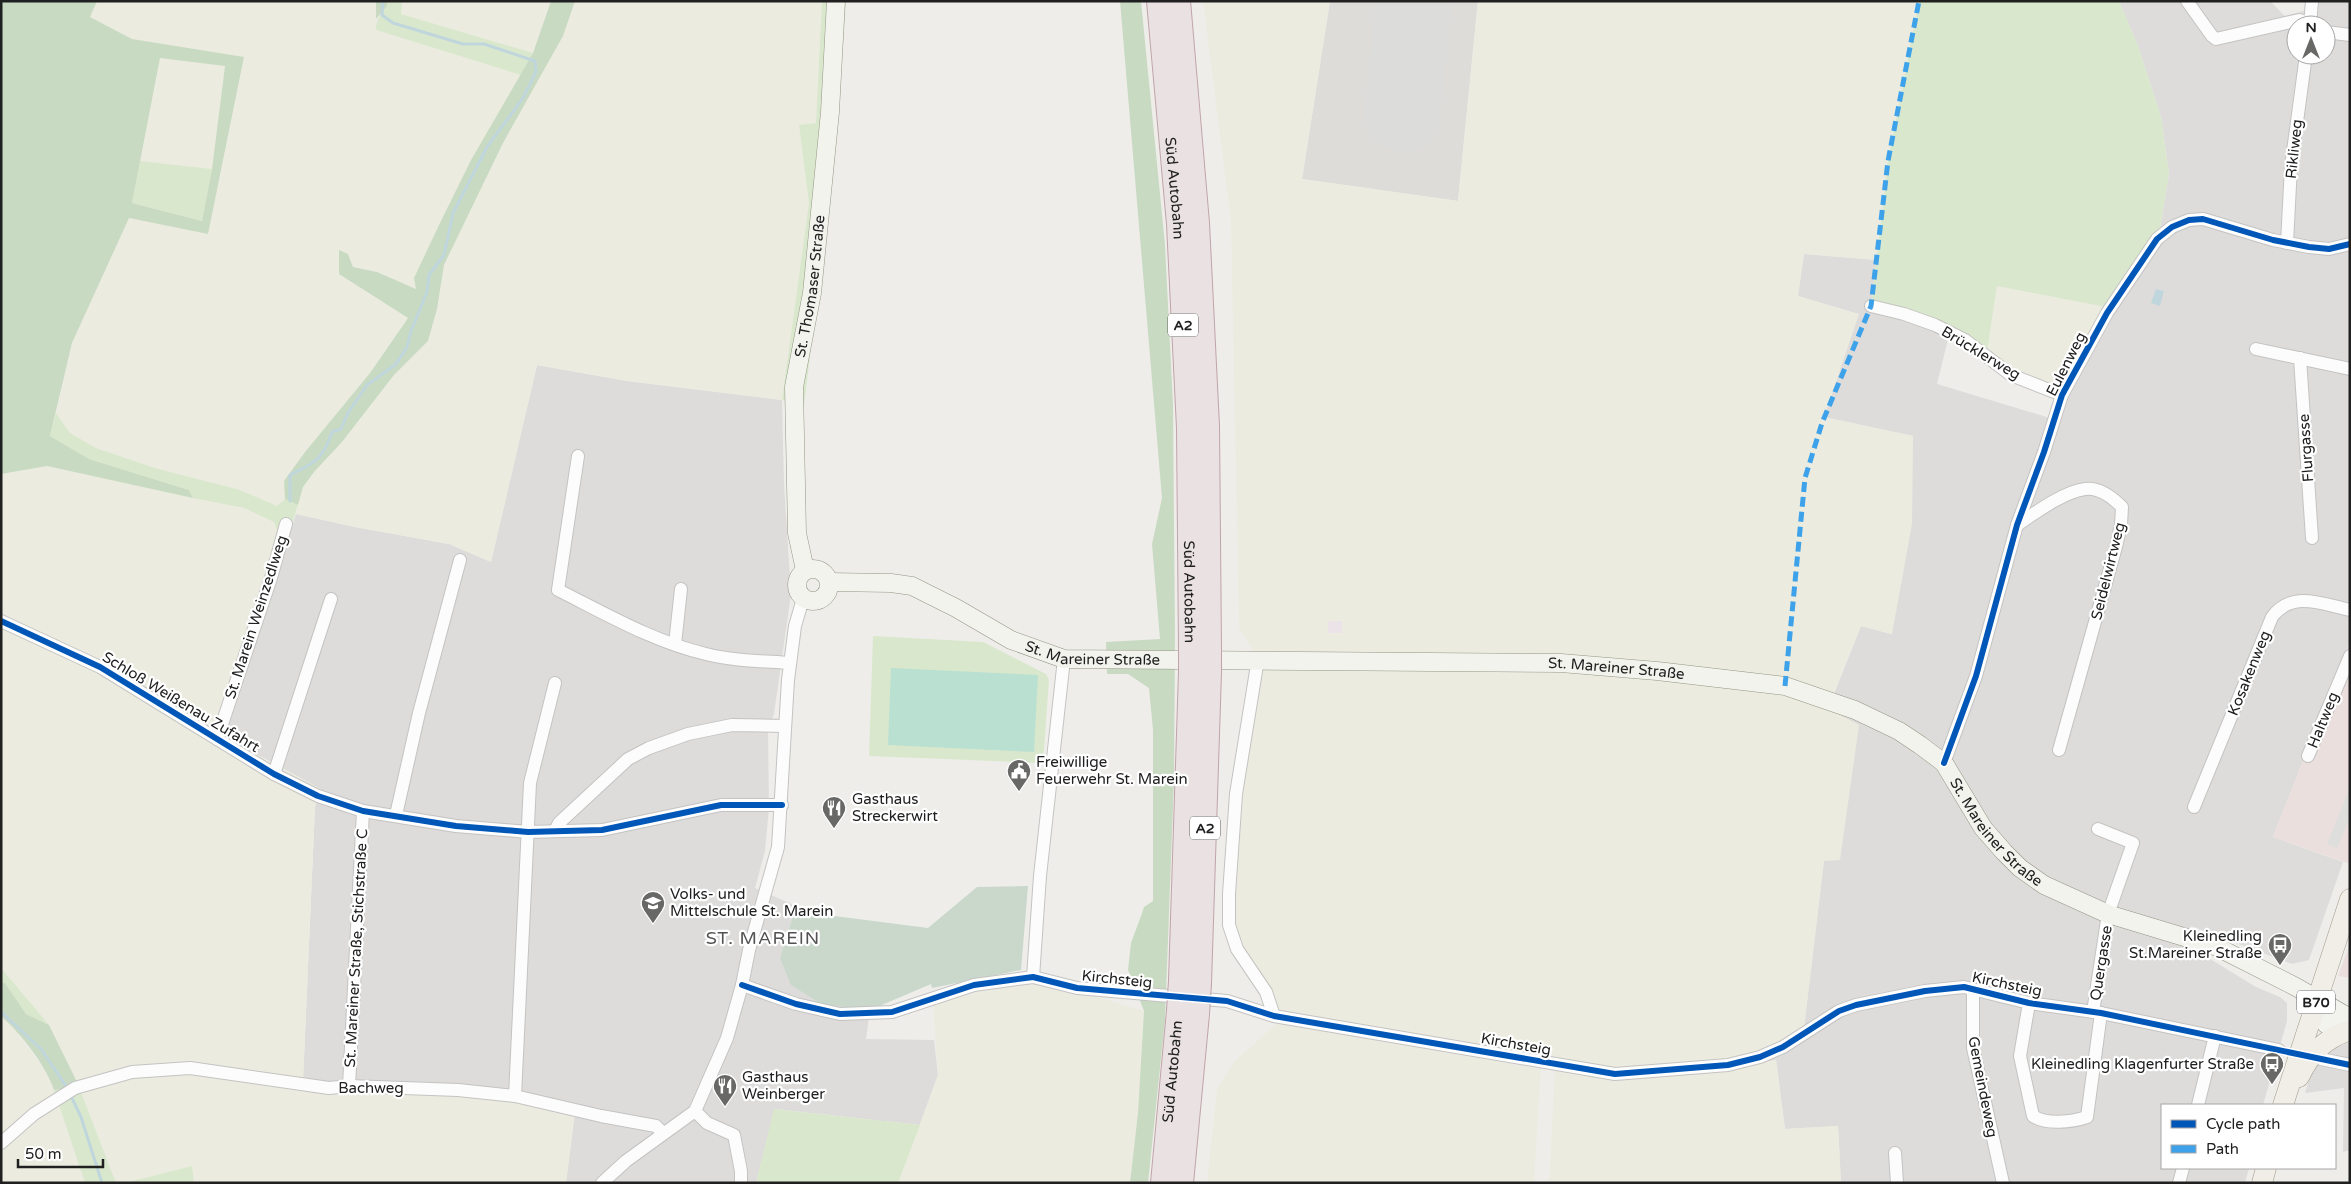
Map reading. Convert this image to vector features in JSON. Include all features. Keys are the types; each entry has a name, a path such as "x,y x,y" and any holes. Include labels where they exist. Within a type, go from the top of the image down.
{"highway":[{"name":"Süd Autobahn","path":"1158,1 1180,262 1200,649"},
{"name":"Süd Autobahn","path":"1179,1 1198,223 1208,426 1182,1183"},
{"name":"Süd Autobahn","path":"1162,1183 1188,1012"}],"main road":[{"name":"St. Thomaser Straße","path":"805,570 797,533 794,386 812,293 830,112 836,1"},
{"path":"813,568 823,571 829,582 829,589 821,599 816,601 803,599 796,586 798,576 805,570 813,568"},
{"name":"St. Mareiner Straße","path":"829,582 891,583 912,586 956,608 1011,640 1064,659 1258,659 1561,663 1657,671 1785,686 1873,718 1899,731 1944,763 1983,828 2020,868 2044,885 2108,914 2217,947 2296,986 2316,1000"},
{"name":"B70","path":"2284,1104 2324,975 2350,899"},
{"path":"2324,975 2335,1000 2349,1024"},
{"path":"2316,1000 2326,1024 2349,1024"},
{"path":"2285,1104 2306,1063 2327,1040 2349,1024"},
{"path":"2262,1183 2266,1169"}],"street":[{"path":"2187,1 2216,39 2286,23"},
{"path":"2312,1 2312,15"},
{"path":"2336,33 2350,35"},
{"name":"Rikliweg","path":"2287,243 2291,166 2305,65"},
{"name":"Eulenweg","path":"1944,763 1976,676 2017,525 2038,470 2062,395 2107,313 2157,239 2172,227 2188,220 2207,219 2287,243 2329,249 2350,244"},
{"name":"Brücklerweg","path":"1871,306 1904,314 1935,325 1965,340 2011,375 2062,395"},
{"path":"2256,349 2350,369"},
{"name":"Flurgasse","path":"2300,358 2312,538"},
{"path":"578,456 558,590 648,635 705,654 729,659 790,663"},
{"name":"Seidelwirtweg","path":"2017,525 2061,498 2086,489 2110,495 2122,507 2121,525 2116,547 2059,750"},
{"name":"St. Marein Weinzedlweg","path":"217,738 271,578 286,524"},
{"path":"396,815 419,713 460,560"},
{"path":"676,644 681,590"},
{"path":"274,774 331,599"},
{"path":"602,1183 663,1133 695,1111 728,1038 742,985 748,950 778,848 782,805 784,726 790,663 795,626 803,599"},
{"name":"Kosakenweg","path":"2194,807 2272,617 2278,609 2286,604 2304,600 2350,610"},
{"name":"Schloß Weißenau Zufahrt","path":"1,621 100,667 274,774 318,796 364,810 456,826 528,832 602,830 721,805 782,805"},
{"name":"Haltweg","path":"2308,756 2350,656"},
{"path":"1032,977 1040,876 1064,659"},
{"path":"1258,659 1236,794 1229,894 1229,926 1237,949 1266,992 1274,1016"},
{"path":"515,1096 530,783 555,683"},
{"path":"555,831 559,823 628,759 649,748 688,734 732,725 784,726"},
{"name":"St. Mareiner Straße, Stichstraße C","path":"349,1086 364,810"},
{"name":"Quergasse","path":"2029,1003 2020,1056 2033,1116 2041,1121 2079,1120 2087,1116 2108,914 2133,843 2098,829"},
{"name":"Kirchsteig","path":"742,985 796,1004 840,1014 892,1012 974,985 1032,977 1077,988 1227,1001 1274,1016 1615,1074 1728,1066 1760,1057 1783,1047 1839,1011 1856,1005 1925,991 1964,988 2029,1003 2097,1013 2279,1050"},
{"name":"Gemeindeweg","path":"1973,990 1973,1048 2003,1183"},
{"path":"2198,1104 2215,1036"},
{"path":"2321,1059 2350,1065"},
{"name":"Bachweg","path":"1,1143 34,1114 75,1088 132,1072 190,1068 329,1088 349,1086 458,1090 515,1096 601,1116 656,1126 663,1133"},
{"path":"695,1111 707,1123 734,1135 741,1171 741,1183"},
{"path":"1895,1153 1897,1183"},
{"path":"2179,1183 2183,1169"}],"shaded area":[{"path":"97,1 376,1 376,30 521,75 471,160 416,289 377,272 353,267 348,254 339,274 408,317 370,373 305,452 284,481 285,499 277,506 240,490 155,468 96,448 70,433 56,413 72,343 129,218 208,234 244,58 132,39 90,17"},
{"path":"402,1 551,1 533,53 400,14"},
{"path":"575,1 822,1 816,123 799,126 809,203 782,400 627,381 537,365 491,562 449,544 296,514 303,487 314,472 342,442 394,375 428,341 437,309 444,265 503,143 563,36"},
{"path":"1203,1 1330,1 1302,179 1458,201 1478,1 1919,1 1888,161 1877,260 1804,254 1798,296 1859,314 1824,417 1913,436 1912,524 1892,634 1861,626 1832,696 1787,687 1859,725 1840,860 1824,861 1803,1036 1760,1057 1615,1074 1274,1016 1237,949 1229,894 1258,659 1239,628 1231,223","holes":["1328,621 1342,621 1342,633 1328,633"]},
{"path":"1330,1 1478,1 1458,201 1302,179"},
{"path":"2119,1 2270,1 2286,16 2286,65 2336,65 2336,15 2289,15 2307,10 2318,13 2319,1 2350,1 2350,641 2273,837 2343,862 2309,960 2292,964 2191,926 2184,943 2256,987 2280,997 2287,1003 2287,1021 2263,1104 2161,1104 2161,1169 2249,1169 2245,1183 1841,1183 1838,1126 1785,1129 1776,1060 1762,1062 1803,1036 1824,860 1839,860 1828,709 1861,626 1891,634 1913,436 1824,417 1858,314 1798,296 1804,254 1877,260 1871,306 1950,331 1937,384 2050,418 2106,307 2132,265 2160,228 2169,174 2161,117 2138,46"},
{"path":"160,58 225,65 212,169 140,161"},
{"path":"1997,286 2106,307 2060,392 2034,382 1987,352"},
{"path":"537,365 627,381 782,400 784,484 791,594 774,714 768,729 769,808 765,851 755,888 796,906 780,958 870,1010 866,1039 934,1040 938,1075 920,1125 775,1109 756,1183 566,1183 576,1104 303,1081 315,807 321,790 225,737 296,514 449,544 491,562"},
{"path":"47,466 244,508 274,522 284,550 225,737 321,789 315,807 303,1081 576,1104 566,1183 194,1183 192,1167 125,1183 116,1183 74,1075 49,1025 1,968 1,474"},
{"path":"1328,621 1343,621 1342,634 1328,633"},
{"path":"2350,641 2350,864 2273,837"},
{"path":"2350,788 2350,818 2337,848 2327,844"},
{"path":"2350,944 2350,978 2338,976"},
{"path":"1026,982 1067,988 1144,1011 1138,1113 1130,1183 898,1183 938,1075 933,1003"},
{"path":"1,1016 11,1025 49,1075 85,1183 1,1183"},
{"path":"1277,1023 1541,1069 1534,1183 1207,1183 1217,1089 1234,1062"},
{"path":"2350,1042 2350,1150 2343,1152 2344,1088 2305,1093 2310,1076 2329,1050"},
{"path":"1776,1060 1785,1129 1838,1126 1841,1183 1549,1183 1555,1070 1722,1070"}],"green space":[{"path":"1,1 97,1 90,17 132,39 244,57 208,234 129,218 72,343 50,436 89,459 189,490 193,498 47,466 1,474","holes":["160,58 225,66 212,169 202,221 132,203"]},
{"path":"376,1 387,1 387,6 376,19"},
{"path":"387,1 402,1 401,14 533,53 521,75 376,30 376,24 385,9"},
{"path":"551,1 575,1 563,36 503,143 444,265 437,309 428,341 394,375 342,442 314,472 303,487 298,505 285,499 284,481 305,452 370,373 408,318 339,274 339,250 348,254 353,267 377,272 416,289 414,278 471,160 533,53"},
{"path":"822,1 846,1 837,133 804,406 782,400 809,203 799,125 816,123"},
{"path":"1120,1 1141,1 1165,245 1173,404 1174,779 1165,1020 1148,1183 1130,1183 1138,1113 1144,1011 1128,970 1131,943 1144,907 1153,901 1153,730 1149,688 1128,674 1107,674 1106,642 1160,639 1152,544 1162,498"},
{"path":"1919,1 2119,1 2138,46 2161,117 2169,174 2160,228 2132,265 2106,307 1997,286 1987,352 1958,334 1871,306 1888,161"},
{"path":"140,161 212,169 202,221 132,203"},
{"path":"56,413 70,433 96,448 155,468 240,490 277,506 285,499 298,505 284,550 274,522 244,508 193,498 189,490 89,459 50,436"},
{"path":"873,636 983,642 1046,674 1049,680 1043,763 869,756"},
{"path":"891,668 1038,675 1034,752 888,745"},
{"path":"1028,886 1021,970 932,988 931,984 870,1010 821,1004 791,985 780,958 796,906 811,908 811,913 928,928 977,887"},
{"path":"1,968 49,1025 26,1014 5,983 1,982"},
{"path":"1,982 5,983 26,1014 49,1025 77,1082 63,1089 54,1090 45,1070 32,1050 1,1016"},
{"path":"77,1082 116,1183 85,1183 54,1090 63,1089"},
{"path":"774,1109 920,1125 898,1183 756,1183"},
{"path":"192,1166 194,1183 125,1183"}],"water":[{"path":"2156,289 2164,291 2160,306 2151,303"}],"waterway":[{"path":"290,501 290,475 317,459 329,441 332,432 341,429 348,413 367,385 396,364 407,347 411,331 427,292 429,275 444,255 453,213 487,147 523,98 536,72 535,61 484,44 463,44 393,23 382,15 383,1"},
{"path":"1,1012 41,1049 68,1089"},
{"path":"70,1094 81,1117 102,1183"}],"runway":[{"path":"1402,114 1414,1"}],"marked path":[{"path":"1785,686 1805,478 1822,423 1871,306 1888,161 1919,1"}],"cycle path":[{"path":"1944,763 1976,676 2017,525 2044,452 2062,395 2107,313 2157,239 2172,227 2189,220 2203,219 2273,240 2309,247 2329,249 2350,244"},
{"path":"1,621 100,667 274,774 318,796 363,811 456,826 528,832 602,830 721,805 782,805"},
{"path":"742,985 796,1004 840,1014 892,1012 974,985 1033,977 1077,988 1227,1001 1274,1016 1615,1074 1728,1065 1760,1057 1783,1047 1839,1011 1856,1005 1925,991 1964,987 2029,1003 2101,1013 2350,1065"}],"place":[{"name":"Freiwillige Feuerwehr St. Marein","path":"1019,792"},
{"name":"Gasthaus Streckerwirt","path":"834,829"},
{"name":"Volks- und Mittelschule St. Marein","path":"653,924"},
{"name":"Kleinedling St.Mareiner Straße","path":"2280,966"},
{"name":"Kleinedling Klagenfurter Straße","path":"2272,1085"},
{"name":"Gasthaus Weinberger","path":"725,1107"}],"district":[{"name":"ST. MAREIN","path":"763,938"}]}
